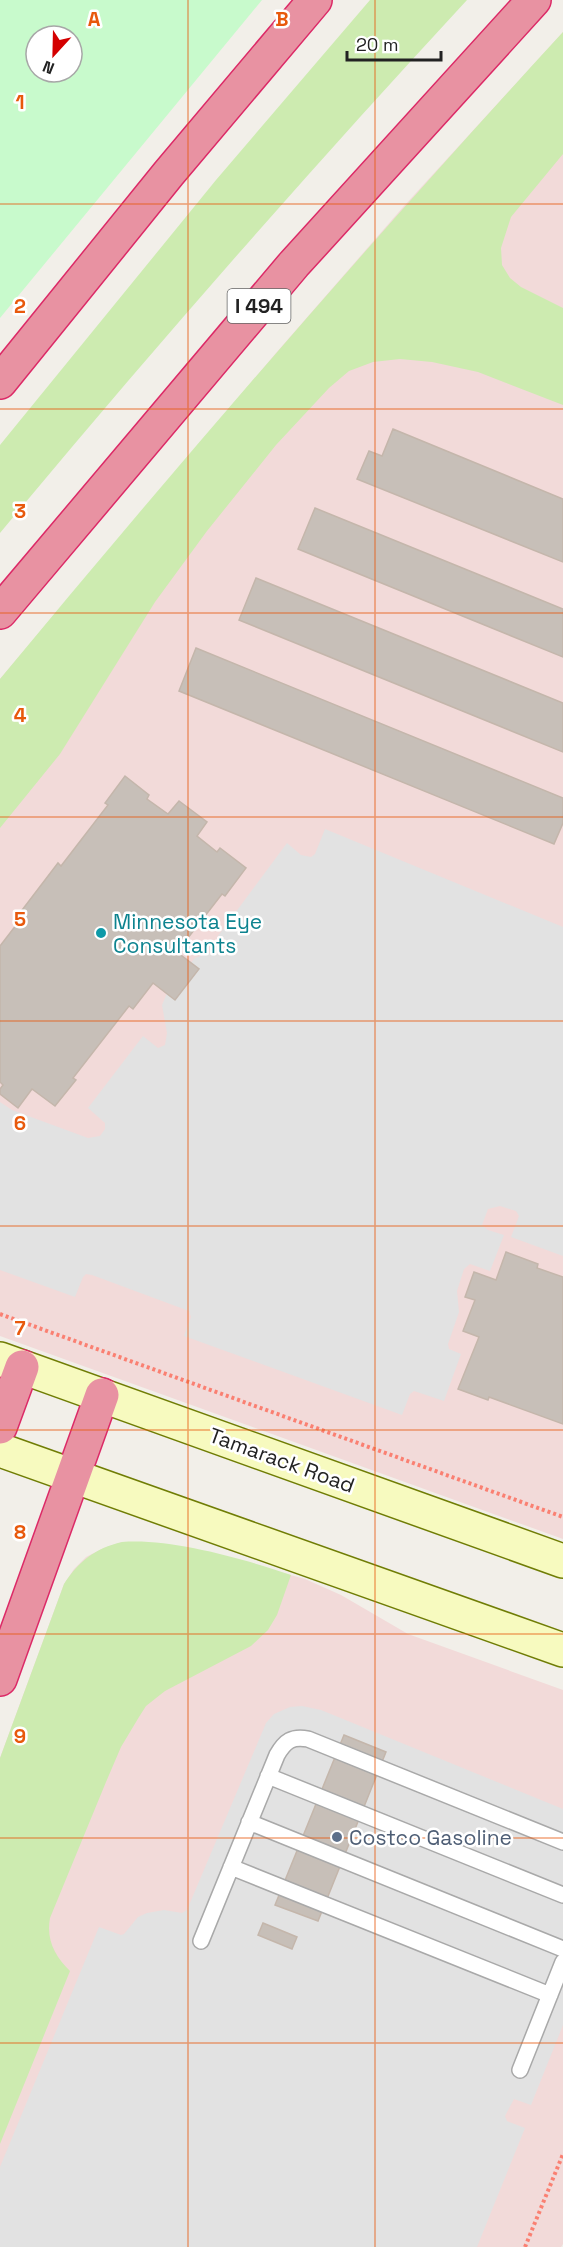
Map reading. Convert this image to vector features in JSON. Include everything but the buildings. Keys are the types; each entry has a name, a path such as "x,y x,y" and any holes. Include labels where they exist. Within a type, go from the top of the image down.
{"highway":[{"path":"0,382 162,182 315,0"},
{"name":"I 494","path":"0,612 294,264 534,0"},
{"path":"0,1427 11,1363"},
{"path":"0,1679 102,1395"}],"street":[{"name":"Tamarack Road","path":"11,1363 563,1561"},
{"path":"0,1450 563,1650"}],"lane":[{"path":"201,1941 268,1776 284,1744 292,1738 308,1739 563,1842"},
{"path":"268,1776 563,1895"},
{"path":"249,1822 563,1949"},
{"path":"231,1866 550,1995"},
{"path":"520,2070 563,1962"}],"path":[{"path":"0,1314 563,1516"},
{"path":"525,2247 563,2154"}],"shaded area":[{"path":"563,32 563,1539 0,1336 0,679 276,353 404,206"},
{"path":"325,829 563,927 563,1256 511,1237 519,1216 516,1211 500,1206 488,1209 482,1225 488,1230 504,1235 490,1271 470,1264 464,1269 457,1291 459,1312 448,1344 449,1349 461,1354 444,1401 414,1391 410,1394 402,1415 184,1336 191,1317 189,1311 92,1275 86,1274 83,1277 75,1297 0,1270 0,1102 12,1110 88,1138 100,1136 105,1129 105,1123 88,1108 143,1036 158,1048 165,1045 167,1033 162,1005 170,986 195,958 212,952 231,952 231,946 218,936 287,843 301,855 311,857 315,854"},
{"path":"122,1542 145,1542 211,1553 305,1579 341,1595 408,1634 563,1690 563,2244 561,2247 0,2247 0,1758 64,1584 86,1557"},
{"path":"302,1706 321,1710 563,1809 563,2025 531,2105 514,2099 505,2116 507,2121 525,2128 477,2247 0,2247 0,2167 99,1927 121,1935 138,1917 147,1913 164,1910 182,1913 187,1910 266,1723 274,1714 290,1707"}],"green space":[{"path":"0,0 262,0 0,318"},
{"path":"370,0 467,0 230,263 0,533 0,445 216,180"},
{"path":"563,32 563,154 511,217 501,248 502,265 510,278 521,287 563,308 563,405 478,372 432,362 400,359 373,362 349,371 329,388 276,445 207,531 155,602 60,754 0,828 0,679 277,352"},
{"path":"122,1542 184,1546 230,1556 291,1575 277,1615 268,1630 251,1646 165,1691 146,1706 121,1747 50,1918 49,1933 53,1947 70,1971 0,2144 0,1758 64,1584 88,1557"}],"place":[{"name":"Minnesota Eye Consultants","path":"101,933"},
{"name":"Costco Gasoline","path":"337,1837"}]}
